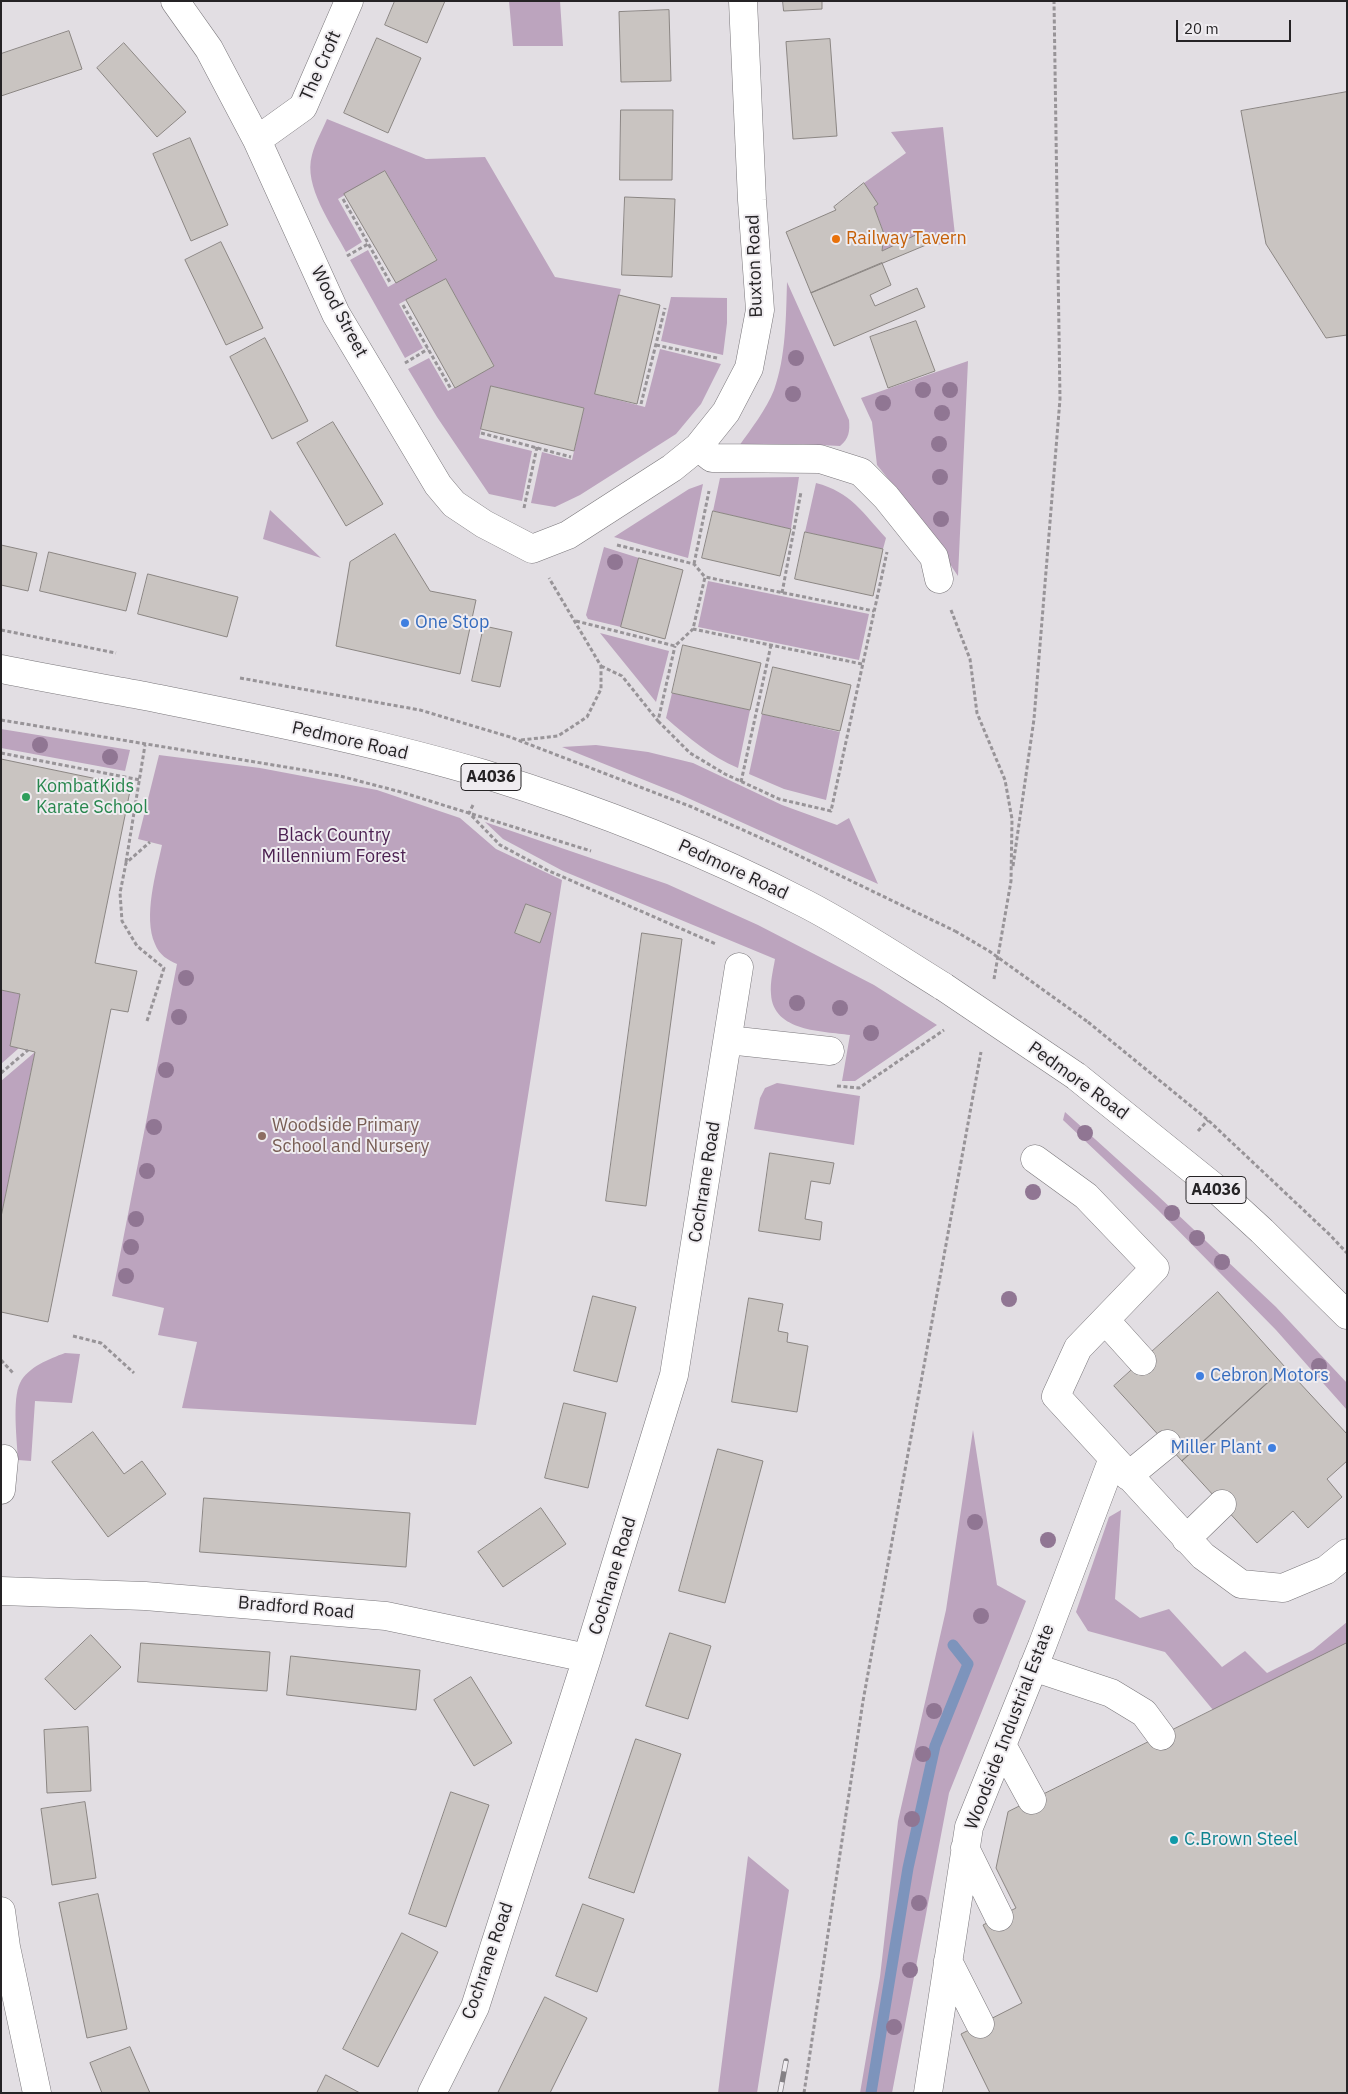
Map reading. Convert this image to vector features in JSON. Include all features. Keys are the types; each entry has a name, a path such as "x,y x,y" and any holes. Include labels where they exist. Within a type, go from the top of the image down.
{"main road":[{"name":"Wood Street","path":"175,1 209,49 257,140 336,314 438,485 454,504 484,524 525,545"},
{"name":"The Croft","path":"257,140 303,107 349,1"},
{"name":"Buxton Road","path":"525,545 568,535 672,468 698,448 726,412 750,365 760,310 742,1"},
{"path":"698,448 712,458 820,459 861,472 886,497 934,557 939,579"},
{"name":"Pedmore Road","path":"1,669 291,727 483,774 654,834 737,869 809,905 944,987 1076,1076 1214,1187 1262,1231 1347,1315"},
{"name":"Cochrane Road","path":"432,2093 475,2007 587,1658 674,1375 739,967"},
{"path":"728,1040 830,1051"},
{"path":"1035,1159 1086,1196 1155,1268 1078,1348 1056,1396 1186,1539 1203,1556 1241,1584 1284,1588 1326,1570 1347,1553"},
{"path":"1105,1320 1142,1361"},
{"path":"1120,1467 1167,1444"},
{"path":"1,1490 4,1459"},
{"name":"Woodside Industrial Estate","path":"928,2093 969,1827 1033,1667 1120,1467"},
{"path":"1186,1539 1222,1504"},
{"name":"Bradford Road","path":"1,1591 145,1596 386,1616 587,1658"},
{"path":"1033,1667 1111,1693 1144,1713 1161,1736"},
{"path":"1002,1745 1032,1800"},
{"path":"965,1848 999,1917"},
{"path":"1,1911 6,1947 37,2093"},
{"path":"948,1961 980,2024"}],"path":[{"path":"992,987 1011,881 1034,719 1060,399 1054,1"},
{"path":"342,199 391,284"},
{"path":"404,305 450,389"},
{"path":"641,404 665,308"},
{"path":"656,345 750,365"},
{"path":"481,433 571,456"},
{"path":"518,740 558,736 587,717 602,689 601,666 575,621 525,545 537,447"},
{"path":"694,564 710,486"},
{"path":"782,593 802,486"},
{"path":"601,666 622,676 658,721 690,752 741,782 779,799 831,811 889,543"},
{"path":"616,544 694,564 705,577 874,611"},
{"path":"658,721 675,646 694,630 705,577"},
{"path":"939,579 970,659 977,713 1005,780 1012,819 1011,881"},
{"path":"575,621 675,646"},
{"path":"694,630 862,664"},
{"path":"741,782 771,645"},
{"path":"1,720 145,745 253,760 340,776 401,792 592,851"},
{"path":"145,745 120,893 122,921 137,946 164,968 147,1021"},
{"path":"1,753 140,780"},
{"path":"469,813 500,844 547,870 718,946"},
{"path":"126,862 150,842"},
{"path":"955,931 989,951 1088,1022 1208,1120 1347,1253"},
{"path":"860,1088 944,1030"},
{"path":"804,2093 862,1701 982,1045"},
{"path":"1,1073 28,1050"},
{"path":"73,1336 102,1343 134,1373"},
{"path":"1,1360 13,1373"}],"green space":[{"path":"509,1 560,1 563,46 513,46"},
{"path":"327,119 426,159 485,157 555,277 621,289 595,394 645,407 660,349 721,364 701,404 676,434 580,495 555,507 531,503 542,452 572,460 584,408 491,386 479,438 532,451 522,501 489,494 437,417 408,369 429,358 448,391 494,366 446,279 399,304 423,348 405,358 350,260 368,250 388,287 437,259 385,171 338,199 362,242 346,252 320,205 315,192 310,167 312,155"},
{"path":"943,127 956,244 926,245 920,234 882,251 884,234 874,207 878,204 864,183 906,153 891,132"},
{"path":"787,282 849,420 848,434 840,446 802,444 739,446 767,405 778,377 785,337"},
{"path":"671,297 727,298 727,323 723,355 661,341"},
{"path":"968,361 958,576 911,507 877,465 872,422 861,398"},
{"path":"799,477 791,529 713,511 720,478"},
{"path":"816,483 838,492 856,504 886,538 883,549 805,532"},
{"path":"703,484 688,558 614,537 689,489"},
{"path":"270,510 321,558 263,539"},
{"path":"604,547 639,558 621,627 588,619 586,615"},
{"path":"708,581 869,614 859,660 698,627"},
{"path":"600,633 669,651 656,702"},
{"path":"672,693 750,710 738,768 709,752 666,718"},
{"path":"762,714 840,732 826,800 784,789 749,774"},
{"path":"1,729 130,750 125,771 1,748"},
{"path":"596,745 648,752 693,763 782,805 837,825 849,818 878,884 679,794 562,747"},
{"name":"Woodside Primary School and Nursery","path":"159,755 260,768 377,790 460,818 496,849 562,880 476,1425 182,1408 197,1342 158,1335 164,1308 112,1296 177,964 167,959 159,951 155,944 150,921 154,882 162,845 138,839","holes":["526,904 551,913 540,943 515,933"]},
{"path":"485,822 667,884 758,925 874,985 937,1025 855,1081 842,1081 850,1035 801,1027 790,1023 780,1016 774,1007 771,994 775,959 563,871 503,839"},
{"path":"1,990 20,994 10,1046 19,1048 1,1064"},
{"path":"35,1052 1,1217 1,1081"},
{"path":"777,1083 860,1096 854,1145 754,1129 760,1098 765,1088"},
{"path":"1065,1112 1276,1307 1347,1383 1347,1410 1276,1330 1158,1210 1063,1120"},
{"path":"65,1353 80,1354 72,1403 35,1401 31,1461 18,1460 16,1399 20,1383 28,1372 34,1368"},
{"path":"973,1430 997,1585 1026,1601 949,1793 892,2093 860,2093 880,1977 898,1821 946,1610"},
{"path":"1121,1510 1115,1599 1140,1618 1169,1609 1222,1667 1245,1651 1267,1673 1313,1650 1347,1622 1347,1643 1213,1710 1165,1652 1088,1631 1076,1612 1109,1517"},
{"path":"748,1856 789,1890 757,2093 718,2093"}],"building":[{"path":"395,1 445,1 427,43 385,25"},
{"path":"783,1 822,1 822,9 784,11"},
{"path":"669,10 671,81 621,82 619,12"},
{"path":"69,31 82,69 1,96 1,54"},
{"path":"377,38 421,58 388,133 344,113"},
{"path":"830,39 837,136 793,139 786,42"},
{"path":"124,43 186,112 157,137 97,68"},
{"path":"1347,92 1347,335 1326,338 1266,244 1241,111"},
{"path":"621,110 673,110 672,180 620,180"},
{"path":"190,138 228,225 191,241 153,154"},
{"path":"385,171 437,260 396,283 344,194"},
{"name":"Railway Tavern","path":"864,183 878,204 874,207 884,234 882,251 920,233 926,245 811,293 786,232 836,210 834,207"},
{"path":"625,197 675,199 672,277 622,275"},
{"path":"221,242 263,328 226,345 185,260"},
{"path":"882,263 891,285 870,295 875,306 917,288 925,307 834,346 811,293"},
{"path":"446,279 494,366 455,388 406,300"},
{"path":"619,295 660,305 637,404 595,394"},
{"path":"916,321 935,371 888,388 870,337"},
{"path":"265,338 308,421 272,439 230,357"},
{"path":"491,386 584,408 574,451 481,429"},
{"path":"333,422 383,504 346,526 297,443"},
{"path":"713,511 791,529 780,576 702,558"},
{"path":"805,532 883,549 873,596 795,579"},
{"name":"One Stop","path":"395,534 430,591 476,600 460,674 336,646 350,562"},
{"path":"1,545 37,553 28,591 1,585"},
{"path":"49,552 136,573 126,611 40,591"},
{"path":"639,558 683,570 665,639 621,627"},
{"path":"148,574 238,597 227,637 138,614"},
{"path":"484,626 512,632 500,687 472,681"},
{"path":"683,645 761,663 750,710 672,693"},
{"path":"773,667 851,685 840,731 762,714"},
{"path":"1,759 131,786 95,963 137,971 128,1012 111,1009 48,1322 1,1312 1,1217 35,1052 10,1046 20,994 1,990"},
{"path":"526,904 551,913 540,943 515,933"},
{"path":"642,933 682,939 646,1206 606,1201"},
{"path":"770,1153 834,1163 830,1184 811,1181 805,1219 822,1222 820,1240 759,1231"},
{"name":"Cebron Motors","path":"1218,1292 1285,1367 1182,1461 1114,1386"},
{"path":"593,1296 636,1307 617,1382 574,1371"},
{"path":"749,1298 783,1304 778,1331 788,1333 787,1342 808,1346 797,1412 732,1402"},
{"name":"Miller Plant","path":"1285,1367 1347,1434 1347,1461 1327,1479 1342,1497 1308,1528 1293,1511 1257,1543 1182,1461"},
{"path":"564,1403 606,1413 588,1488 545,1478"},
{"path":"93,1432 124,1474 142,1461 166,1494 108,1537 52,1462"},
{"path":"718,1449 763,1461 725,1603 679,1591"},
{"path":"204,1498 410,1513 406,1567 200,1552"},
{"path":"541,1508 566,1544 503,1587 478,1552"},
{"path":"670,1633 711,1646 688,1719 646,1706"},
{"path":"91,1635 121,1667 75,1710 45,1679"},
{"path":"141,1643 270,1652 267,1691 138,1682"},
{"name":"C.Brown Steel","path":"1347,1643 1347,2093 990,2093 961,2034 1022,2003 983,1925 1016,1908 996,1868 1008,1812"},
{"path":"291,1656 420,1670 416,1710 287,1695"},
{"path":"471,1677 512,1743 474,1766 434,1700"},
{"path":"88,1727 91,1791 47,1793 44,1730"},
{"path":"636,1739 681,1754 634,1893 589,1878"},
{"path":"451,1792 489,1805 446,1927 409,1914"},
{"path":"85,1802 96,1878 52,1885 41,1809"},
{"path":"98,1894 127,2029 87,2038 59,1903"},
{"path":"583,1904 624,1919 597,1992 556,1976"},
{"path":"402,1933 438,1952 378,2067 343,2049"},
{"path":"545,1997 587,2018 550,2093 498,2093"},
{"path":"130,2047 150,2093 102,2093 90,2063"},
{"path":"326,2075 360,2093 317,2093"}],"waterway":[{"path":"871,2093 908,1868 935,1746 968,1664 953,1645"}],"railway":[{"path":"780,2093 786,2061"}],"place":[{"name":"Railway Tavern","path":"836,239"},
{"name":"One Stop","path":"405,623"},
{"name":"KombatKids Karate School","path":"26,797"},
{"name":"Woodside Primary School and Nursery","path":"262,1136"},
{"name":"Cebron Motors","path":"1200,1376"},
{"name":"Miller Plant","path":"1272,1448"},
{"name":"C.Brown Steel","path":"1174,1840"}],"park label":[{"name":"Black Country Millennium Forest","path":"334,846"}]}
